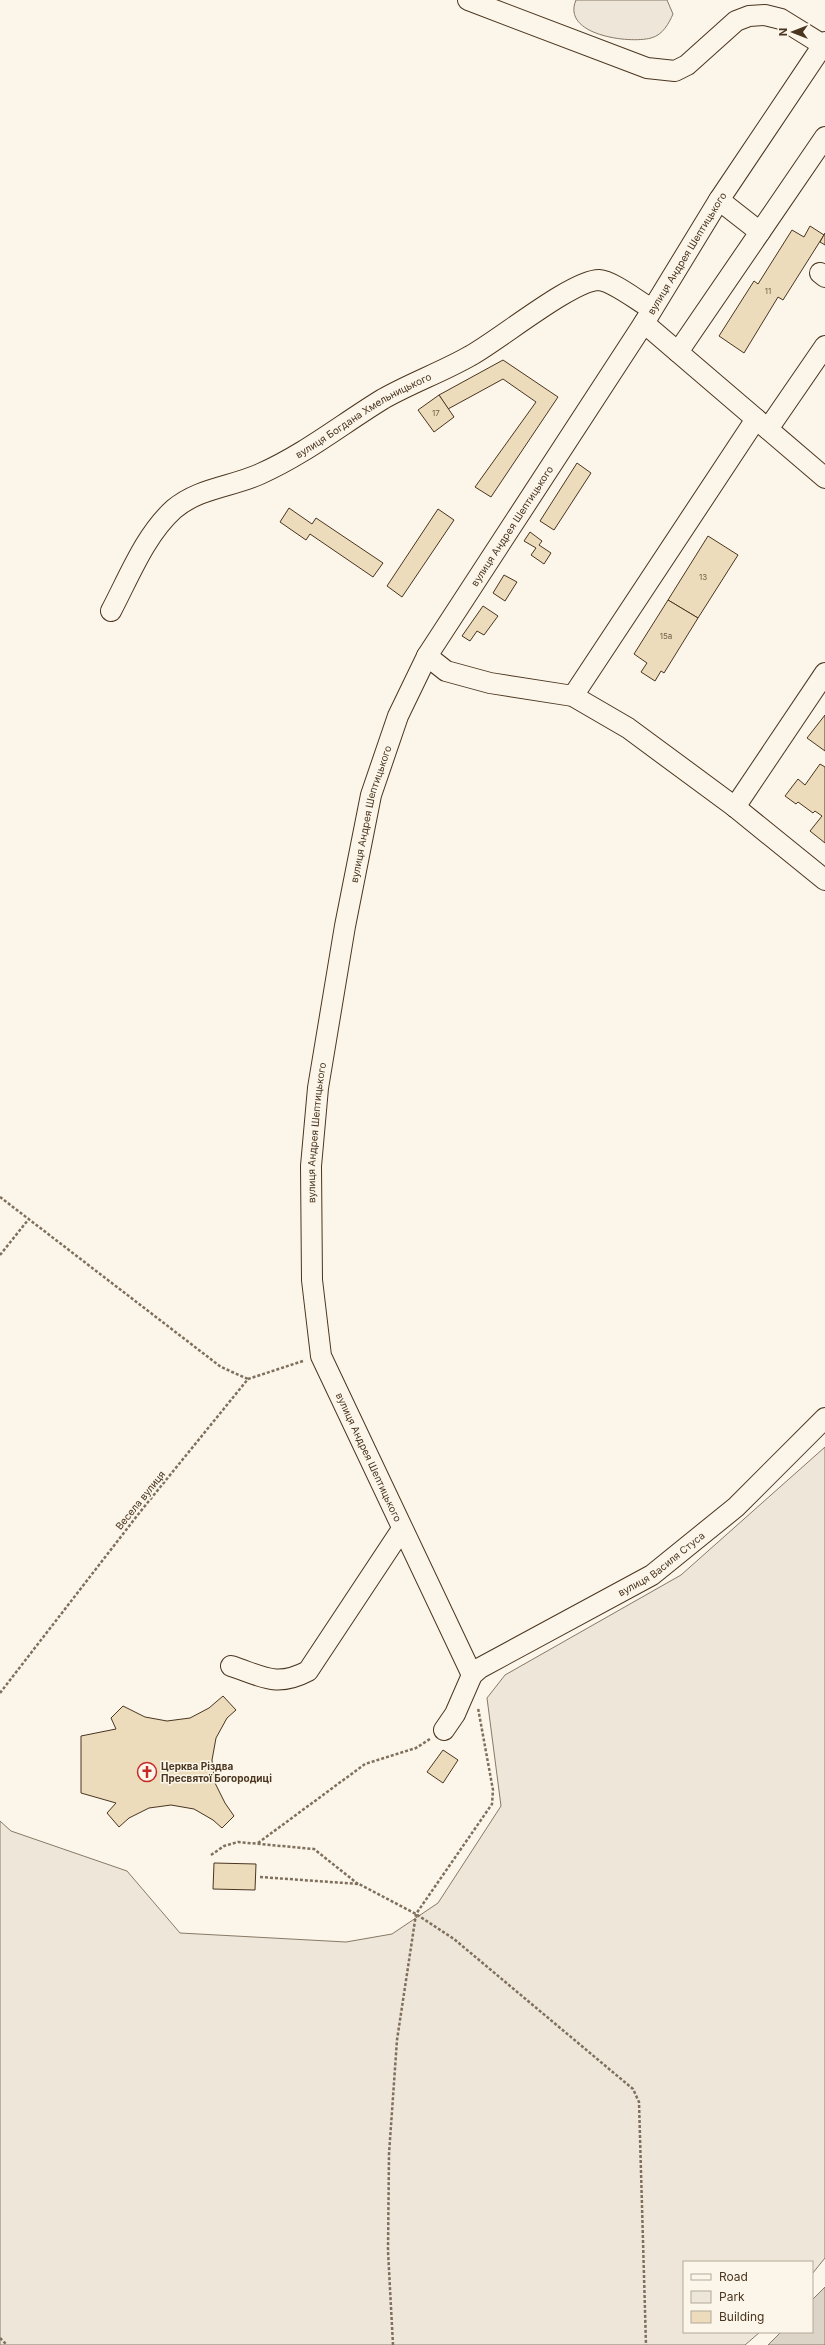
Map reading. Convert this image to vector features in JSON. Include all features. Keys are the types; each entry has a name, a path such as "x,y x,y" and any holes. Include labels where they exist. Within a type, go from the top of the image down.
{"street":[{"path":"468,0 647,68 675,71 687,65 736,22 749,16 766,16 781,19 824,44"},
{"name":"вулиця Андрея Шептицького","path":"472,1675 321,1356 312,1280 311,1166 318,1088 346,926 371,795 398,716 427,656 648,316 719,200 824,44"},
{"path":"678,352 825,136"},
{"path":"719,200 760,232"},
{"name":"вулиця Богдана Хмельницького","path":"112,611 150,539 165,518 188,499 199,493 260,474 298,455 381,400 471,356 552,301 588,283 599,280 608,283 648,316 678,352 825,478"},
{"path":"573,696 762,424 825,346"},
{"path":"427,656 446,671 453,673 490,683 573,696 628,728 735,807 825,880"},
{"path":"735,807 825,673"},
{"name":"вулиця Василя Стуса","path":"472,1675 480,1668 652,1575 736,1507 825,1418"},
{"path":"230,1666 272,1680 292,1680 308,1671 402,1529"},
{"path":"444,1730 455,1714 472,1675"}],"path":[{"path":"0,1197 221,1367 248,1379 321,1356"},
{"path":"0,1255 28,1220"},
{"name":"Весела вулиця","path":"0,1693 140,1512 248,1379"},
{"path":"392,2345 388,2251 389,2154 397,2040 416,1914 492,1804 494,1790 478,1705"},
{"path":"258,1843 366,1764 416,1748 444,1730"},
{"path":"210,1855 224,1846 238,1842 314,1849 358,1884 416,1914 454,1939 632,2089 639,2102 646,2345"},
{"path":"260,1877 358,1884"},
{"path":"0,2338 7,2345"}],"green space":[{"path":"576,0 667,0 673,14 665,28 659,34 651,38 628,40 614,38 587,29 578,22 574,12"},
{"path":"825,1447 825,2258 813,2273 813,2261 683,2261 683,2333 759,2333 745,2345 0,2345 0,1821 11,1831 127,1871 180,1933 346,1942 392,1934 438,1903 501,1806 487,1698 505,1675 681,1575"}],"shaded area":[{"path":"825,2287 825,2345 768,2345 780,2333 813,2333 813,2299"}],"building":[{"path":"810,226 824,235 783,300 778,297 744,353 719,336 754,281 758,284 792,230 804,237"},
{"path":"825,233 825,245 820,242"},
{"path":"503,360 558,397 491,497 475,487 536,402 503,379 448,409 439,395"},
{"path":"439,395 454,417 434,432 418,410"},
{"path":"577,463 591,473 554,530 540,521"},
{"path":"289,508 312,524 316,518 383,563 373,577 310,534 306,540 280,522"},
{"path":"438,509 454,520 402,597 387,586"},
{"path":"530,532 542,541 539,545 551,553 544,564 531,555 536,548 524,541"},
{"path":"708,536 738,555 698,618 668,600"},
{"path":"504,575 517,582 505,601 493,593"},
{"path":"668,600 698,618 664,673 661,671 655,681 641,672 647,663 634,654"},
{"path":"483,606 498,616 484,635 477,631 470,641 462,636"},
{"path":"825,715 825,751 807,738"},
{"path":"820,764 825,767 825,843 810,831 822,816 815,811 813,813 798,802 796,804 785,796 798,779 805,785"},
{"name":"Церква Різдва Пресвятої Богородиці","path":"223,1696 236,1710 227,1718 216,1738 212,1760 215,1783 225,1803 234,1816 222,1828 213,1820 194,1809 171,1805 149,1808 129,1818 119,1827 107,1813 116,1803 81,1793 81,1736 116,1729 111,1718 123,1706 145,1717 167,1721 190,1718 209,1708"},
{"path":"443,1750 458,1760 443,1783 427,1772"},
{"path":"214,1863 256,1864 255,1890 213,1889"}],"place":[{"name":"Церква Різдва Пресвятої Богородиці","path":"147,1772"}]}
